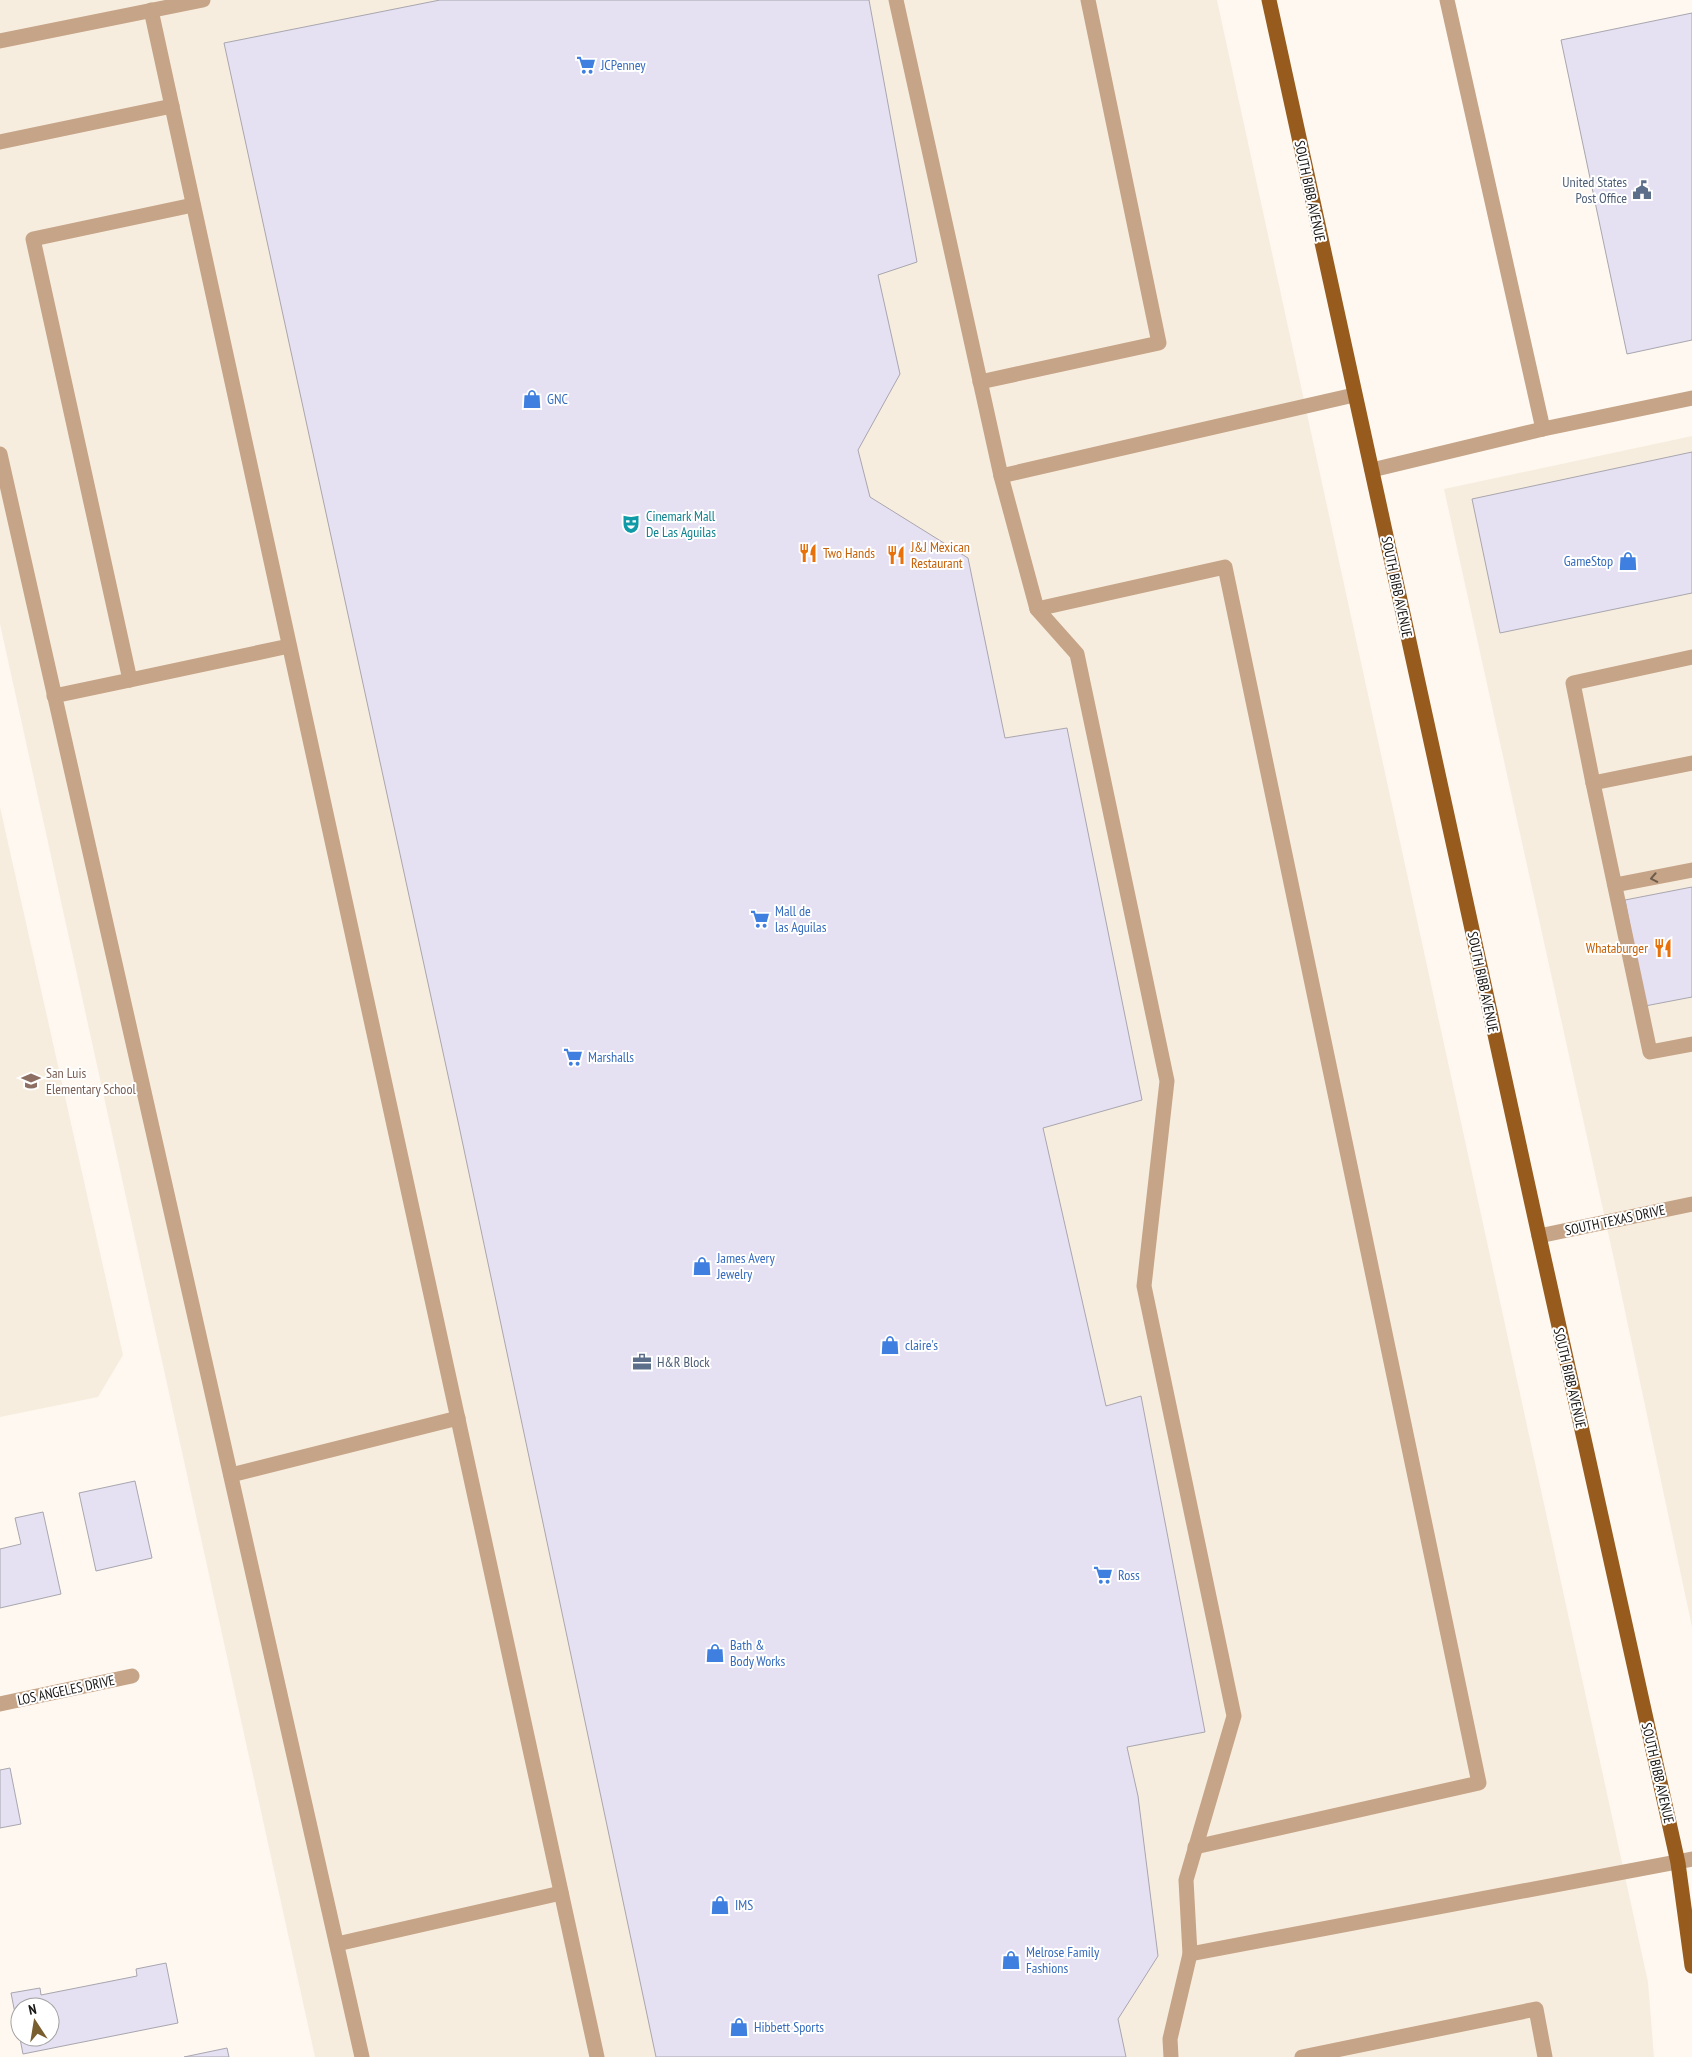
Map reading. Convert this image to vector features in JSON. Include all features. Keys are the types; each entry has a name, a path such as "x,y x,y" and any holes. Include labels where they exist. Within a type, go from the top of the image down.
{"main road":[{"name":"SOUTH BIBB AVENUE","path":"1272,0 1354,395 1372,470 1538,1236 1685,1861 1692,1966"}],"street":[{"path":"0,41 203,0"},
{"path":"896,0 1001,476 1037,609 1076,654 1167,1082 1144,1286 1234,1716 1186,1880 1190,1954 1170,2039 1171,2057"},
{"path":"980,382 1159,343 1088,0"},
{"path":"1447,0 1544,429"},
{"path":"151,10 597,2057"},
{"path":"0,142 172,106"},
{"path":"130,680 33,239 193,204"},
{"path":"1001,476 1354,395"},
{"path":"1372,470 1544,429 1692,398"},
{"path":"0,454 5,500 54,696 362,2057"},
{"path":"1037,609 1225,567 1479,1783 1196,1847"},
{"path":"54,696 289,646"},
{"path":"1692,657 1572,683 1650,1052 1692,1044"},
{"path":"1593,783 1692,763"},
{"path":"1615,885 1692,870"},
{"name":"SOUTH TEXAS DRIVE","path":"1538,1236 1692,1204"},
{"path":"231,1475 458,1418"},
{"name":"LOS ANGELES DRIVE","path":"0,1704 132,1676"},
{"path":"1190,1954 1685,1861"},
{"path":"337,1944 561,1893"},
{"path":"1302,2057 1536,2009 1544,2057"}],"shaded area":[{"path":"0,0 1217,0 1648,1982 1654,2057 315,2057 0,624"},
{"path":"1692,436 1692,1627 1615,1264 1444,489"},
{"name":"San Luis Elementary School","path":"0,807 123,1355 98,1397 0,1417"}],"building":[{"name":"Mall de las Aguilas","path":"440,0 869,0 917,262 878,275 900,374 858,450 870,497 968,558 1005,738 1067,728 1142,1100 1043,1128 1106,1406 1141,1396 1205,1732 1127,1747 1138,1796 1158,1956 1118,2019 1126,2057 656,2057 459,1126 224,43"},
{"name":"United States Post Office","path":"1692,13 1692,340 1627,354 1561,40"},
{"path":"1692,452 1692,593 1500,633 1472,499"},
{"name":"Whataburger","path":"1692,887 1692,997 1645,1006 1625,900"},
{"path":"135,1481 152,1558 96,1571 79,1493"},
{"path":"43,1512 61,1594 0,1608 0,1549 21,1544 15,1518"},
{"path":"10,1768 21,1824 0,1828 0,1770"},
{"path":"166,1963 178,2023 60,2047 60,1997 12,1997 11,1993 40,1988 41,1995 137,1976 136,1969"},
{"path":"22,2047 58,2047 23,2054"},
{"path":"227,2048 229,2057 184,2057"}],"place":[{"name":"JCPenney","path":"586,65"},
{"name":"United States Post Office","path":"1642,190"},
{"name":"GNC","path":"532,399"},
{"name":"Cinemark Mall De Las Aguilas","path":"631,524"},
{"name":"Two Hands","path":"808,553"},
{"name":"J&J Mexican Restaurant","path":"896,555"},
{"name":"GameStop","path":"1628,561"},
{"name":"Mall de las Aguilas","path":"760,919"},
{"name":"Whataburger","path":"1663,948"},
{"name":"Marshalls","path":"573,1057"},
{"name":"San Luis Elementary School","path":"31,1081"},
{"name":"James Avery Jewelry","path":"702,1266"},
{"name":"claire's","path":"890,1345"},
{"name":"H&R Block","path":"642,1362"},
{"name":"Ross","path":"1103,1575"},
{"name":"Bath & Body Works","path":"715,1653"},
{"name":"IMS","path":"720,1905"},
{"name":"Melrose Family Fashions","path":"1011,1960"},
{"name":"Hibbett Sports","path":"739,2027"}]}
